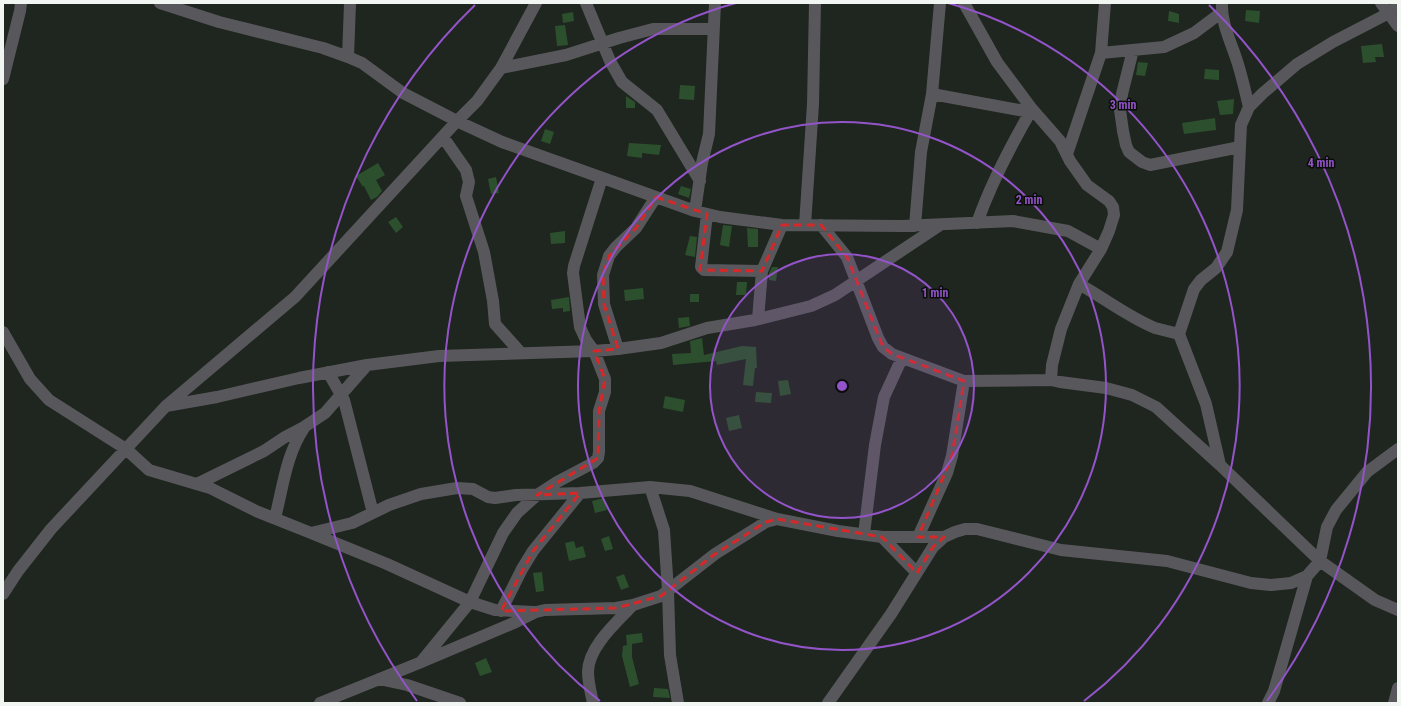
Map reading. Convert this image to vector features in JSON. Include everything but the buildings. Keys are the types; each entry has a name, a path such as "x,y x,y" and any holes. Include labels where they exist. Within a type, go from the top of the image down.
{"street":[{"path":"3,79 21,3"},
{"path":"160,3 219,22 323,48 348,57 362,63 403,94 502,142 695,211 750,222 782,225 915,226 1013,221 1068,231 1101,249"},
{"path":"348,57 350,3"},
{"path":"3,594 18,570 51,529 166,406 295,297 477,101 501,68 536,3"},
{"path":"586,3 602,44 622,82 657,110 700,181"},
{"path":"695,211 709,134 715,3"},
{"path":"805,225 813,104 815,3"},
{"path":"915,226 920,152 932,94 940,3"},
{"path":"964,3 997,62 1031,110 1060,141 1087,185 1109,201 1113,207 1114,215 1109,231 1101,249 1078,284 1061,329 1052,365 1051,380"},
{"path":"1067,154 1101,53 1105,3"},
{"path":"1381,3 1394,10 1398,26"},
{"path":"1101,53 1164,47 1194,33 1222,8 1227,32 1237,61 1249,107"},
{"path":"1220,465 1206,404 1179,334 1194,289 1201,280 1216,268 1227,252 1237,210 1241,125 1249,107 1296,64 1333,42 1394,10"},
{"path":"501,68 566,55 653,28 714,29"},
{"path":"1133,50 1122,94 1120,110 1126,145 1129,152 1142,162 1150,165 1240,147"},
{"path":"932,94 1031,110"},
{"path":"977,223 982,207 1001,166 1031,110"},
{"path":"443,137 466,170 469,182 466,196 484,252 494,301 495,324 521,353"},
{"path":"419,663 470,602 503,533 517,513 537,494 593,463 598,458 599,411 605,392 605,379 594,351 586,340 580,327 573,273 576,259 602,178"},
{"path":"618,349 604,304 603,275 609,256 616,247 636,228 656,197"},
{"path":"707,214 701,267 704,270 762,271"},
{"path":"166,406 217,397 328,372 367,365 439,356 594,351 662,343 707,328 811,306 835,295 941,224"},
{"path":"758,318 762,271 782,225"},
{"path":"821,226 847,257 880,342 892,354 964,381 1051,380 1113,390 1132,395 1156,407 1220,465 1320,561 1375,600 1398,610"},
{"path":"1078,284 1153,327 1179,334"},
{"path":"3,332 30,379 49,400 126,449 149,470 210,488 256,511 388,564 470,602 501,611 536,612"},
{"path":"864,534 884,397 902,358"},
{"path":"197,484 264,451 325,413 367,365"},
{"path":"328,372 342,394 373,512"},
{"path":"918,537 949,468 964,381"},
{"path":"275,518 290,454 304,427"},
{"path":"1268,703 1274,691 1308,576 1320,561 1327,527 1336,510 1367,472 1398,448"},
{"path":"311,533 352,523 373,512 421,494 457,488 473,489 491,498 650,487 690,491 777,519 838,530 882,537 944,538"},
{"path":"650,487 664,530 670,655 678,703"},
{"path":"501,611 522,569 533,551 580,493"},
{"path":"320,703 419,663 536,612 545,610 616,608 633,605 662,596 715,554 766,522 777,519"},
{"path":"828,703 891,614 933,547 944,538 965,529 977,529 1061,550 1166,561 1258,584 1271,585 1291,583 1308,576"},
{"path":"882,537 917,573"},
{"path":"593,703 588,672 591,658 600,641 633,605"},
{"path":"379,679 407,685 460,703"},
{"path":"1394,703 1398,688"}],"highlighted area":[{"path":"656,197 707,214 700,270 762,271 782,225 821,225 847,257 883,347 892,354 964,381 952,456 918,537 944,537 933,547 917,573 882,537 777,519 766,522 715,554 661,596 616,608 501,611 533,551 580,493 537,495 598,458 599,411 605,379 594,351 618,349 604,304 603,275 609,256 636,228"}]}
